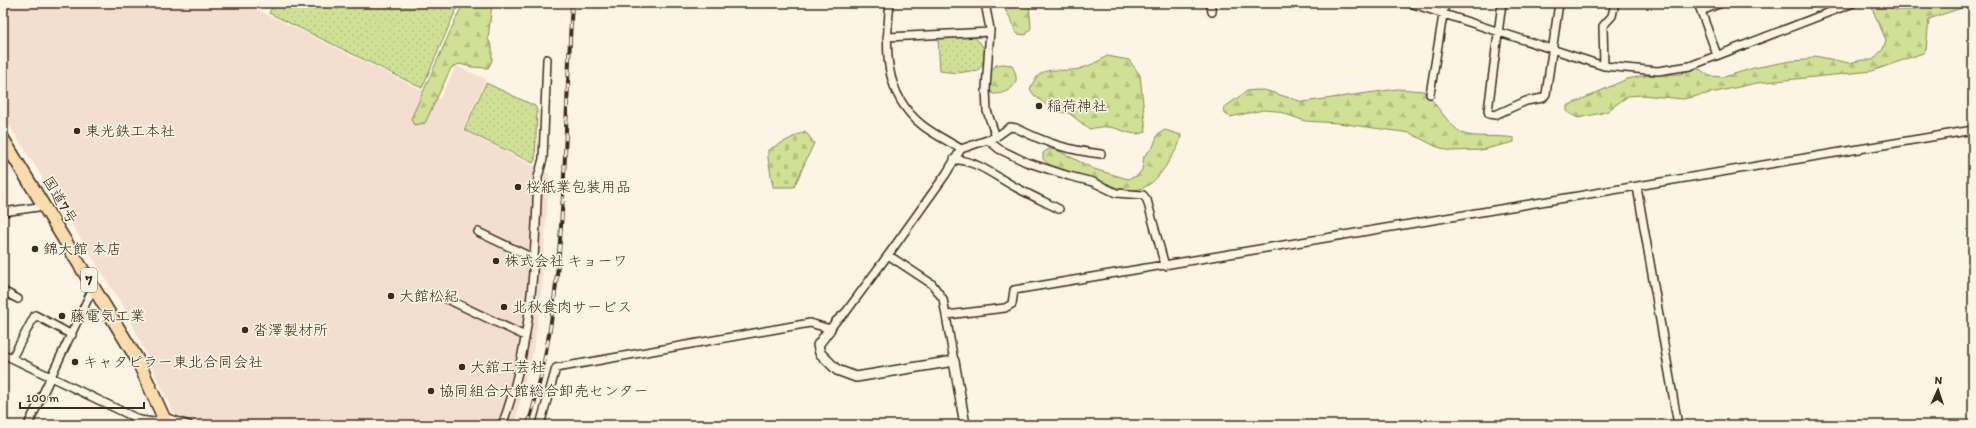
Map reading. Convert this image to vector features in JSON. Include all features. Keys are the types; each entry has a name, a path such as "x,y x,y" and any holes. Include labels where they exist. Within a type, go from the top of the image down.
{"highway":[{"name":"国道7号","path":"3,139 137,359 166,421"}],"street":[{"path":"890,3 887,37 888,66 897,94 904,106 922,125 961,148"},
{"path":"985,3 990,32 986,89 987,111 996,137"},
{"path":"1210,3 1212,12"},
{"path":"1410,3 1604,66 1658,71 1690,66 1843,5 1853,3"},
{"path":"1430,94 1445,3"},
{"path":"1502,3 1488,111 1490,114 1494,115 1526,101 1543,98 1546,94 1559,3"},
{"path":"1604,66 1603,26 1612,16 1615,3"},
{"path":"1698,3 1718,55"},
{"path":"1701,11 1721,3"},
{"path":"887,37 990,32"},
{"path":"502,425 516,380 525,336 535,259 538,177 542,159 547,59"},
{"path":"954,361 856,378 837,370 820,353 818,345 836,321 846,312 888,255 961,148 996,137 1010,127 1016,128 1047,143 1075,151 1101,154"},
{"path":"947,315 1005,308 1012,304 1014,290 1973,130"},
{"path":"988,140 999,149 1026,162 1094,182 1116,193 1143,195 1147,200 1164,266"},
{"path":"954,159 969,161 980,166 1016,188 1059,209"},
{"path":"1637,187 1678,425"},
{"path":"3,212 45,206"},
{"path":"478,232 535,259"},
{"path":"888,255 932,284 943,299 965,425"},
{"path":"28,425 93,288"},
{"path":"3,291 18,299"},
{"path":"446,299 525,336"},
{"path":"12,358 35,315 72,335"},
{"path":"542,423 556,368 810,323 830,329"},
{"path":"3,354 140,420 153,422 166,421 189,425"}],"shaded area":[{"path":"3,3 244,3 440,99 456,66 486,79 462,130 549,174 542,282 535,343 514,425 179,425 126,311 3,115"}],"green space":[{"path":"274,3 459,3 422,88 269,13"},
{"path":"463,3 492,3 488,39 492,47 492,61 488,68 459,64 451,68 425,123 414,125 411,119"},
{"path":"1001,3 1029,3 1031,28 1026,35 1018,34 1015,31 1012,21"},
{"path":"1873,3 1881,3 1896,10 1914,10 1929,3 1973,4 1929,19 1926,49 1923,53 1872,71 1757,83 1683,99 1642,95 1628,96 1606,112 1578,118 1567,112 1567,106 1627,79 1648,75 1680,74 1694,68 1701,70 1709,76 1724,77 1754,68 1791,61 1806,60 1815,56 1849,63 1862,60 1873,60 1883,49 1886,40 1871,6"},
{"path":"971,35 980,43 985,51 984,60 978,70 957,73 940,71 938,38"},
{"path":"1107,56 1129,60 1140,75 1146,132 1136,134 1106,127 1089,129 1069,113 1056,112 1034,95 1030,89 1039,75 1044,72 1050,70 1079,69 1093,64"},
{"path":"996,65 1012,65 1016,74 1015,84 1005,92 993,94 988,83 989,76"},
{"path":"486,83 535,106 537,110 535,160 533,163 464,130"},
{"path":"1397,89 1424,91 1454,127 1464,134 1514,138 1514,142 1481,150 1450,151 1435,146 1410,133 1338,123 1305,121 1277,111 1263,110 1230,117 1223,112 1225,107 1247,91 1264,90 1303,102"},
{"path":"1165,130 1181,135 1178,147 1157,177 1147,186 1138,190 1118,188 1055,167 1043,159 1043,153 1049,149 1057,150 1094,169 1128,179 1137,176 1142,170 1144,156 1153,147 1158,134"},
{"path":"805,131 814,143 794,187 773,187 768,150"}],"railway":[{"path":"528,425 545,359 551,325 559,257 572,3"}],"place":[{"name":"稲荷神社","path":"1039,106"},
{"name":"東光鉄工本社","path":"77,131"},
{"name":"桜紙業包装用品","path":"518,187"},
{"name":"錦大館 本店","path":"35,249"},
{"name":"株式会社 キョーワ","path":"496,261"},
{"name":"大館松紀","path":"391,296"},
{"name":"北秋食肉サービス","path":"504,307"},
{"name":"藤電気工業","path":"62,316"},
{"name":"沓澤製材所","path":"245,330"},
{"name":"キャタピラー東北合同会社","path":"75,362"},
{"name":"大舘工芸社","path":"462,367"},
{"name":"協同組合大館総合卸売センター","path":"431,391"}]}
